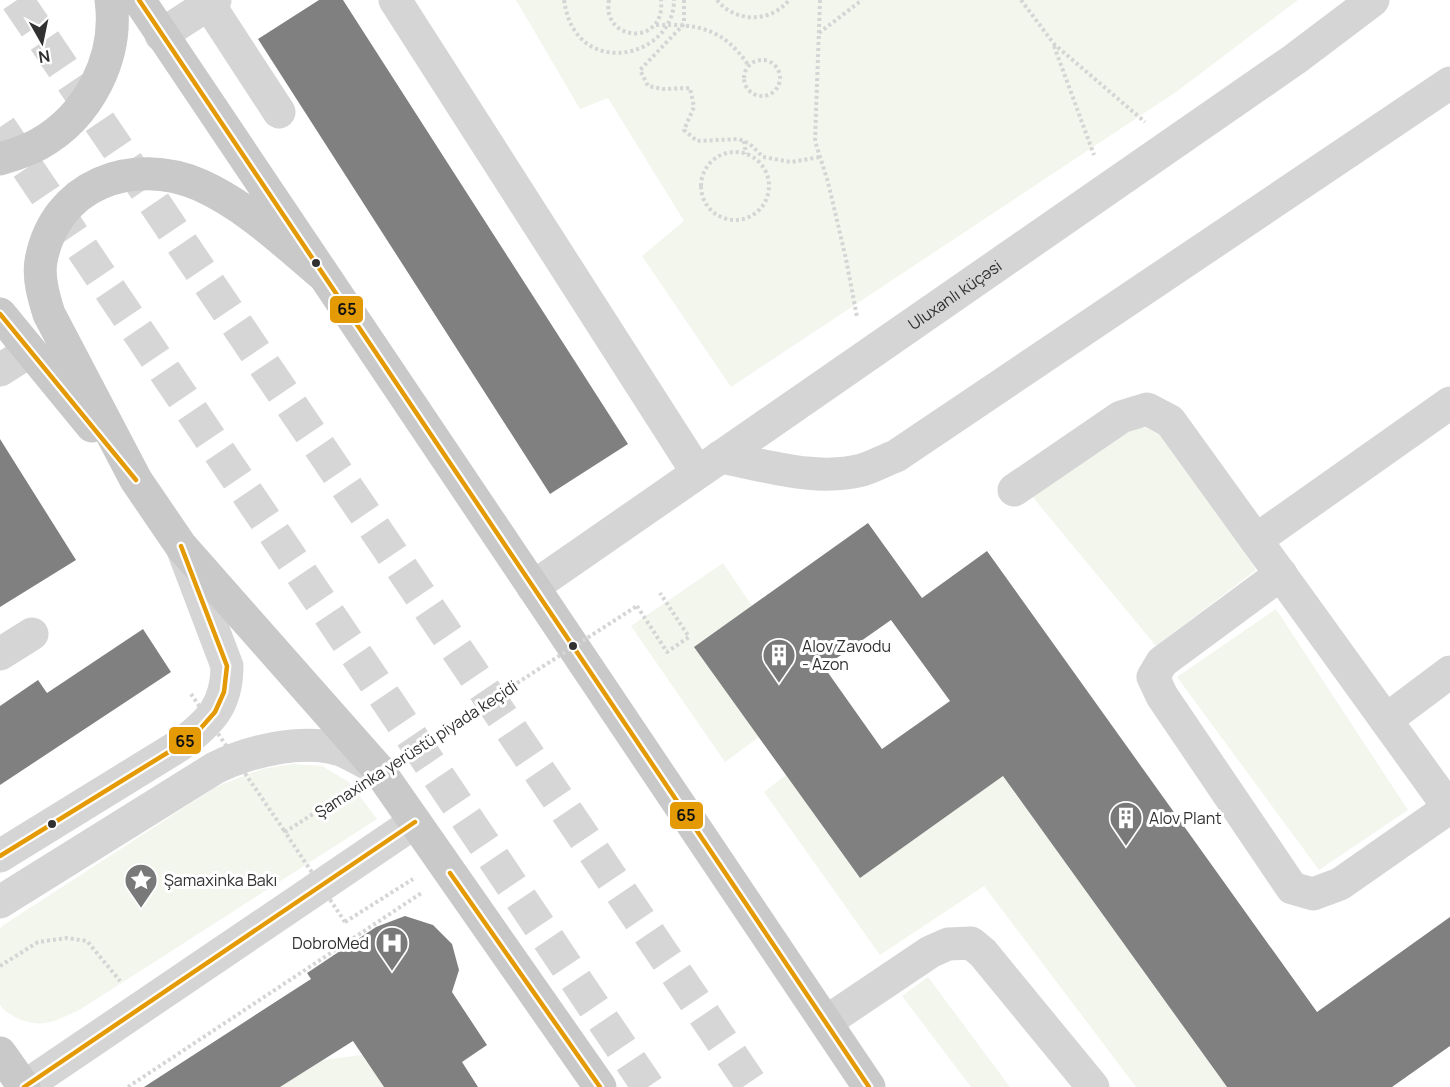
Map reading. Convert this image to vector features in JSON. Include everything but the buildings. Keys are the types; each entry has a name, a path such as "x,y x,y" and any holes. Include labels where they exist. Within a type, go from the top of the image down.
{"main road":[{"path":"0,159 40,144 75,116 100,77 111,47 113,16 111,0"},
{"path":"139,0 869,1087"},
{"path":"136,480 61,337 42,291 40,262 50,230 65,207 82,193 103,181 127,174 167,175 199,185 228,201 263,224 324,276"},
{"path":"0,314 136,480 181,546 378,769 600,1087"},
{"path":"0,1053 24,1087"}],"street":[{"path":"395,0 709,464 802,472 834,474 862,470 896,456 1450,83"},
{"name":"Uluxanlı küçəsi","path":"533,587 1295,59 1373,0"},
{"path":"161,34 210,1 279,112"},
{"path":"0,370 30,351"},
{"path":"1256,540 1450,404"},
{"path":"1014,490 1121,417 1147,409 1170,421 1281,574 1386,720 1450,808 1340,884 1313,894 1292,888 1162,696 1153,677 1162,662 1281,574"},
{"path":"0,856 180,745 202,728 214,715 223,700 227,683 227,666 181,546"},
{"path":"0,654 32,634"},
{"path":"1386,720 1450,672"},
{"path":"0,902 215,768 244,755 296,746 319,747 340,750 378,769"},
{"path":"24,1087 415,822"},
{"path":"826,1022 930,952 948,944 971,943 983,953 1094,1087"}],"path":[{"path":"564,0 567,16 575,32 589,44 605,52 624,54 642,49 657,39 668,24 674,0"},
{"path":"609,0 612,20 624,32 641,33 656,25 668,24 684,24 714,31 741,54 749,66"},
{"path":"656,25 660,17 661,0"},
{"path":"684,0 684,24 640,70 648,86 663,89 690,88 694,107 684,130 697,141 739,139 750,144 763,157 791,162 820,158"},
{"path":"717,0 731,12 745,17 760,17 775,13 789,0"},
{"path":"820,0 815,141 846,259 857,317"},
{"path":"819,33 862,0"},
{"path":"1021,0 1054,44 1150,126"},
{"path":"1054,44 1096,161"},
{"path":"764,60 774,65 778,70 779,81 774,91 763,96 752,92 744,76 749,66 753,62 764,60"},
{"path":"744,141 746,154"},
{"path":"735,152 746,154 757,159 764,168 768,179 765,201 750,217 729,219 719,216 704,201 701,190 706,168 724,154 735,152"},
{"name":"Şamaxinka yerüstü piyada keçidi","path":"285,832 637,606 667,652 689,637 660,593"},
{"path":"191,694 345,922 415,878"},
{"path":"128,1087 424,892"},
{"path":"0,966 38,942 67,938 87,941 125,986"}],"shaded area":[{"path":"516,0 1298,0 1176,92 731,387 642,256 684,221 608,98 580,109"},
{"path":"1141,427 1168,434 1256,570 1156,646 1031,495 1103,444"},
{"path":"723,563 752,606 759,737 725,762 631,626"},
{"path":"1276,609 1408,810 1319,870 1177,677"},
{"path":"293,764 322,766 349,782 377,819 81,1009 56,1020 33,1023 10,1014 0,1005 0,930 2,926 216,787 262,769"},
{"path":"786,775 860,878 1003,776 1227,1087 1136,1087 984,886 880,955 764,792"},
{"path":"928,977 1010,1087 971,1087 902,996"},
{"path":"362,1055 384,1087 280,1087 323,1060"}],"tunnel":[{"path":"17,0 753,1087"},
{"path":"0,127 648,1087"}],"transit line":[{"name":"65","path":"139,0 869,1087"},
{"name":"65","path":"0,314 136,480"},
{"name":"65","path":"0,856 180,745 200,729 215,712 224,692 227,666 181,546"},
{"name":"65","path":"24,1087 415,822"},
{"name":"65","path":"450,873 600,1087"}],"place":[{"name":"Alov Zavodu - Azon","path":"779,684"},
{"name":"Alov Plant","path":"1126,847"},
{"name":"Şamaxinka Bakı","path":"141,909"},
{"name":"DobroMed","path":"392,972"}]}
